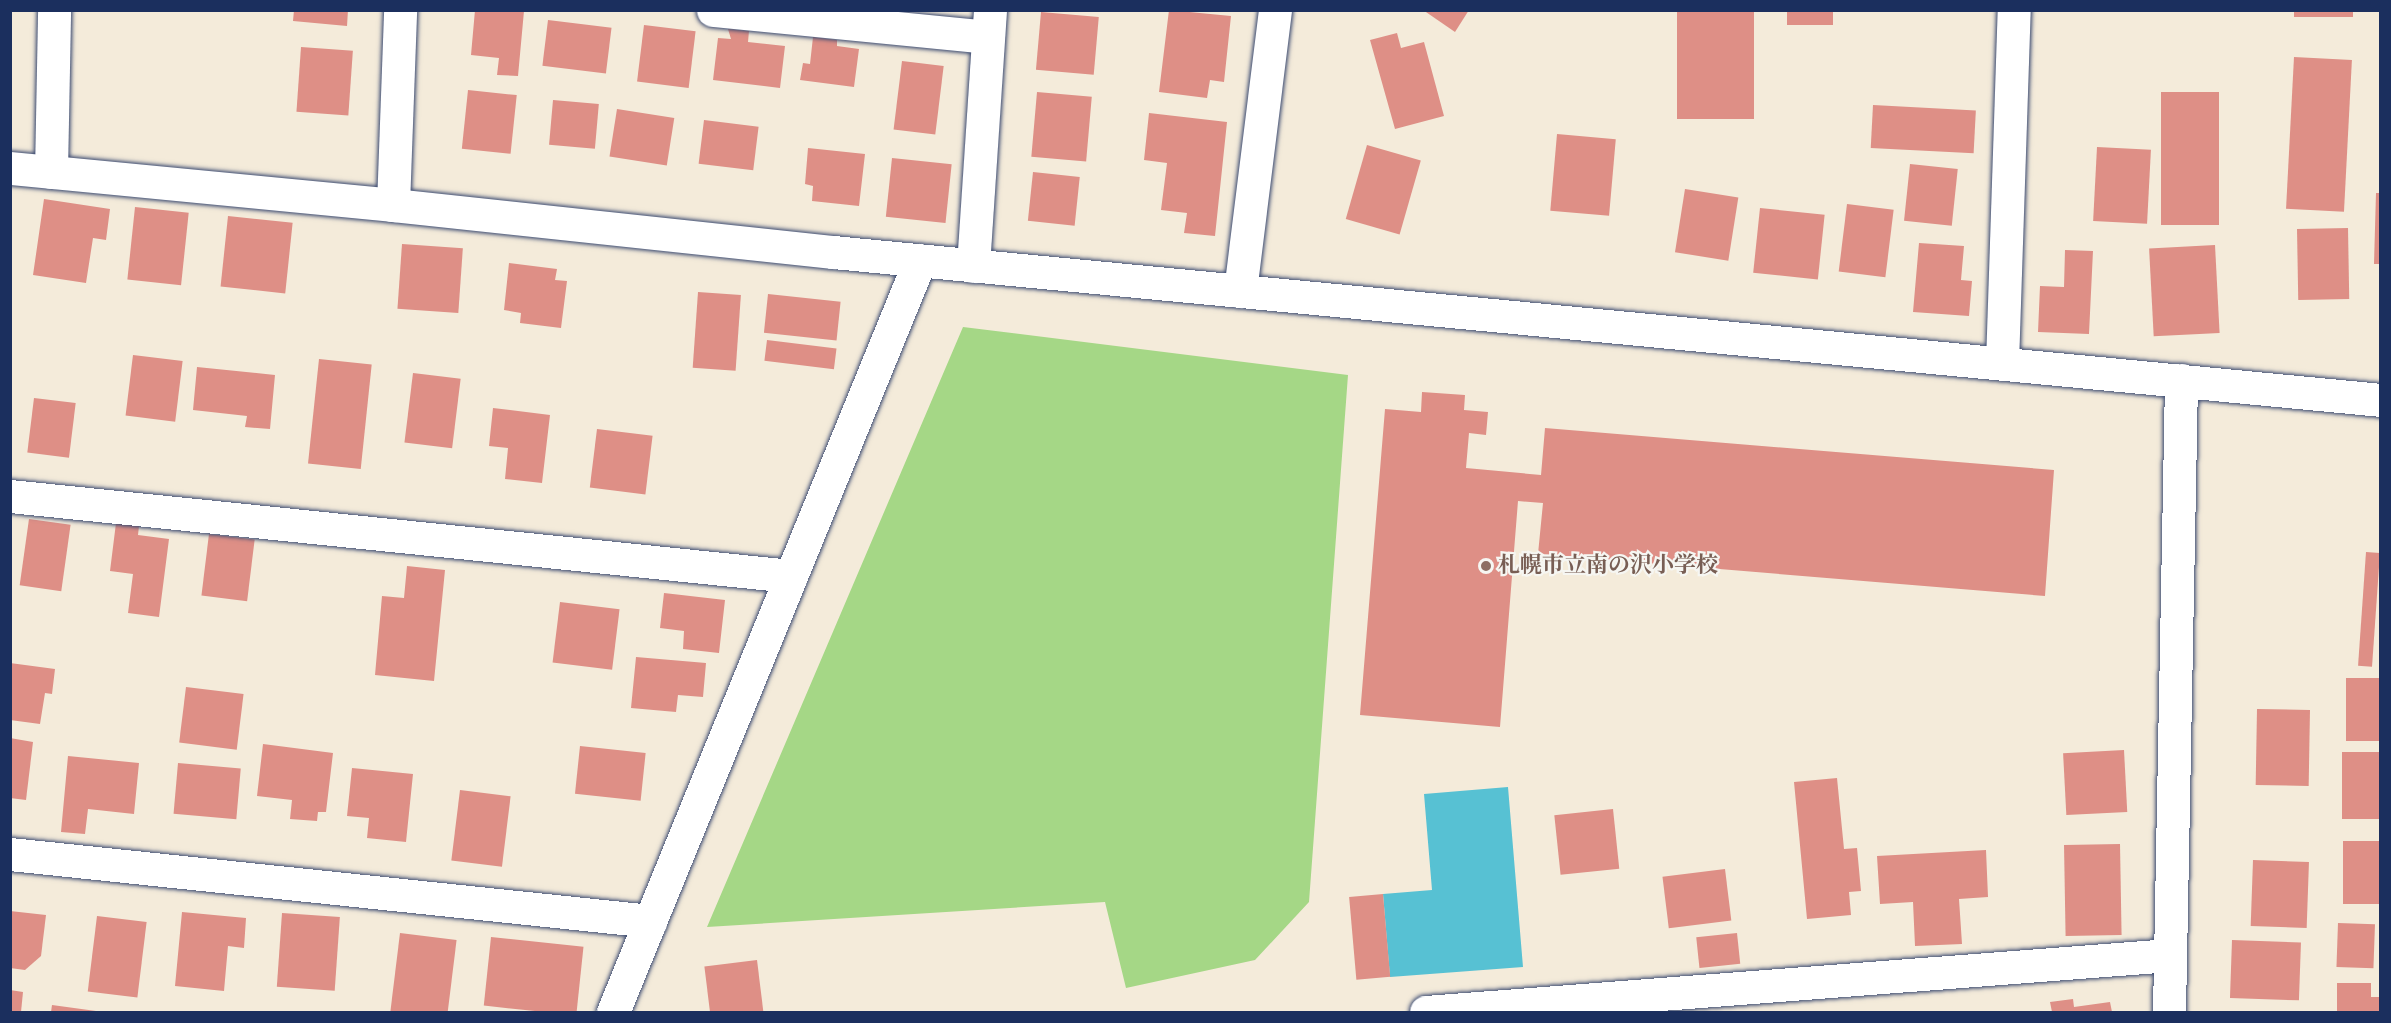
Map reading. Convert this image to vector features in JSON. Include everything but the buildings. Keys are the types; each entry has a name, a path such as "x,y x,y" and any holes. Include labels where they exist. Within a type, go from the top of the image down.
{"street":[{"path":"51,172 54,10"},
{"path":"393,205 400,10"},
{"path":"713,10 989,24 973,266"},
{"path":"1240,291 1275,10"},
{"path":"2002,363 2014,10"},
{"path":"10,168 393,205 973,266 2380,400"},
{"path":"613,1012 920,260"},
{"path":"2169,1012 2181,380"},
{"path":"10,496 791,576"},
{"path":"10,854 651,921"},
{"path":"1426,1012 2170,955"}],"green space":[{"path":"963,327 1348,375 1309,902 1255,960 1126,988 1105,902 707,927"}],"water":[{"path":"1508,787 1523,967 1390,977 1383,894 1432,890 1424,794"}],"place":[{"name":"札幌市立南の沢小学校","path":"1486,566"}]}
